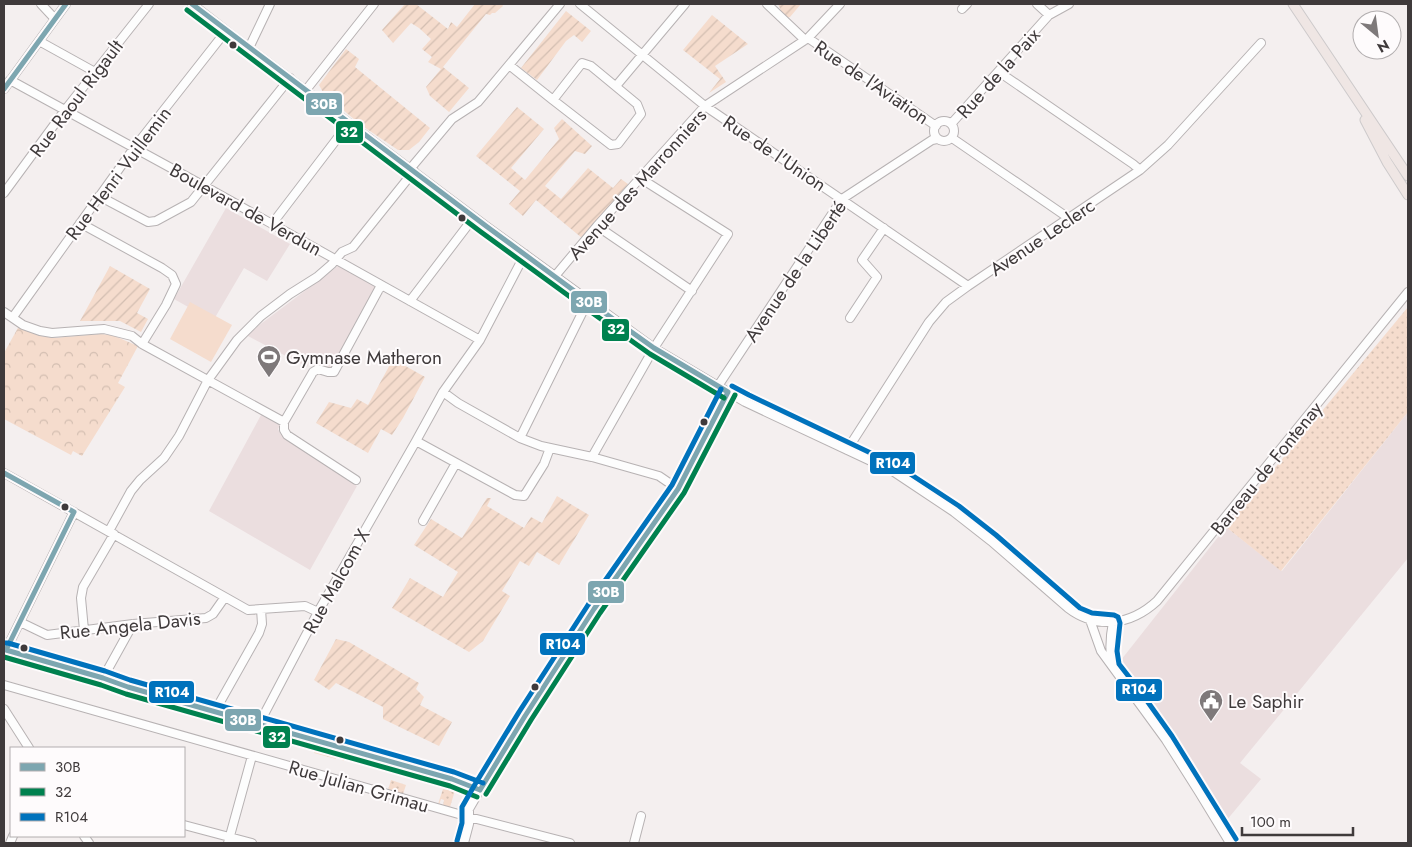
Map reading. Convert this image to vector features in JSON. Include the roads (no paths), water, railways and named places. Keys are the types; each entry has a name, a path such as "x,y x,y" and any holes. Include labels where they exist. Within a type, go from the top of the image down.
{"main road":[{"path":"1293,4 1408,176"},
{"path":"1336,70 1387,162 1408,195"}],"street":[{"path":"41,4 55,18"},
{"path":"4,89 66,4"},
{"name":"Rue Raoul Rigault","path":"4,193 65,110 149,4"},
{"path":"192,4 474,217 654,348 745,402 894,472 954,512 1076,614 1090,620 1113,622 1109,651 1112,667"},
{"path":"249,48 270,4"},
{"path":"306,90 374,4"},
{"path":"84,630 81,598 83,587 131,491 164,458 179,436 208,380 237,340 261,316 317,277 342,252 353,248 446,125 478,102 560,4"},
{"name":"Rue de l'Union","path":"580,4 705,106 968,286"},
{"path":"616,86 685,4"},
{"name":"Rue de l'Aviation","path":"767,4 806,39 936,126"},
{"name":"Avenue des Marronniers","path":"555,276 597,226 705,106 806,39 840,4"},
{"path":"1037,4 1049,15"},
{"name":"Rue de la Paix","path":"951,124 1049,15 1069,4"},
{"name":"Rue Henri Vuillemin","path":"13,317 134,148 226,30"},
{"path":"39,41 95,72"},
{"name":"Avenue Leclerc","path":"847,450 929,322 946,302 1140,170 1168,145 1261,42"},
{"path":"509,65 553,100 611,145 618,144 641,114 636,104 616,86 591,66 582,63 553,100"},
{"path":"999,72 1140,170"},
{"path":"99,196 148,222 156,221 191,202 290,78"},
{"name":"Boulevard de Verdun","path":"10,80 480,340"},
{"path":"945,122 951,124 954,130 952,138 943,142 937,139 934,134 938,123 945,122"},
{"path":"272,224 350,124"},
{"path":"952,138 1070,219"},
{"name":"Avenue de la Liberté","path":"718,386 842,199 932,140 937,139"},
{"path":"592,457 654,348 728,234 640,178"},
{"path":"410,301 474,217"},
{"path":"80,223 172,275 176,284 166,305 142,344"},
{"path":"597,226 692,291"},
{"path":"850,318 877,277 862,260 884,228"},
{"name":"Rue Malcom X","path":"259,724 318,612 443,392 480,340 524,254"},
{"path":"356,480 287,435 284,430 284,422 313,372 318,370 334,372 379,289 383,286"},
{"name":"Barreau de Fontenay","path":"1113,622 1136,616 1149,609 1167,590 1407,292"},
{"path":"520,438 588,301"},
{"path":"4,312 23,325 40,331 52,333 104,330 132,336 142,344 284,422"},
{"path":"443,392 458,403 520,438 541,446 592,457 659,476 678,489"},
{"path":"464,843 469,824 469,809 480,790 594,609 678,489 728,392"},
{"path":"416,441 515,495 524,496 544,464 550,448"},
{"path":"423,522 456,463"},
{"path":"4,473 225,597"},
{"path":"74,512 5,652 103,678 128,687 443,777 480,790"},
{"name":"Rue Angela Davis","path":"20,622 47,634 206,618 213,614 225,597 248,610 305,606 318,612"},
{"path":"215,711 259,633 262,624 262,609"},
{"path":"1090,620 1101,651 1166,740 1230,843"},
{"path":"103,678 133,624"},
{"name":"Rue Julian Grimau","path":"4,686 469,817 570,843"},
{"path":"4,709 27,747"},
{"path":"229,840 252,756"},
{"path":"634,843 640,816"},
{"path":"185,825 229,840 252,843"}],"place":[{"name":"Gymnase Matheron","path":"269,378"},
{"name":"Le Saphir","path":"1211,722"}]}
